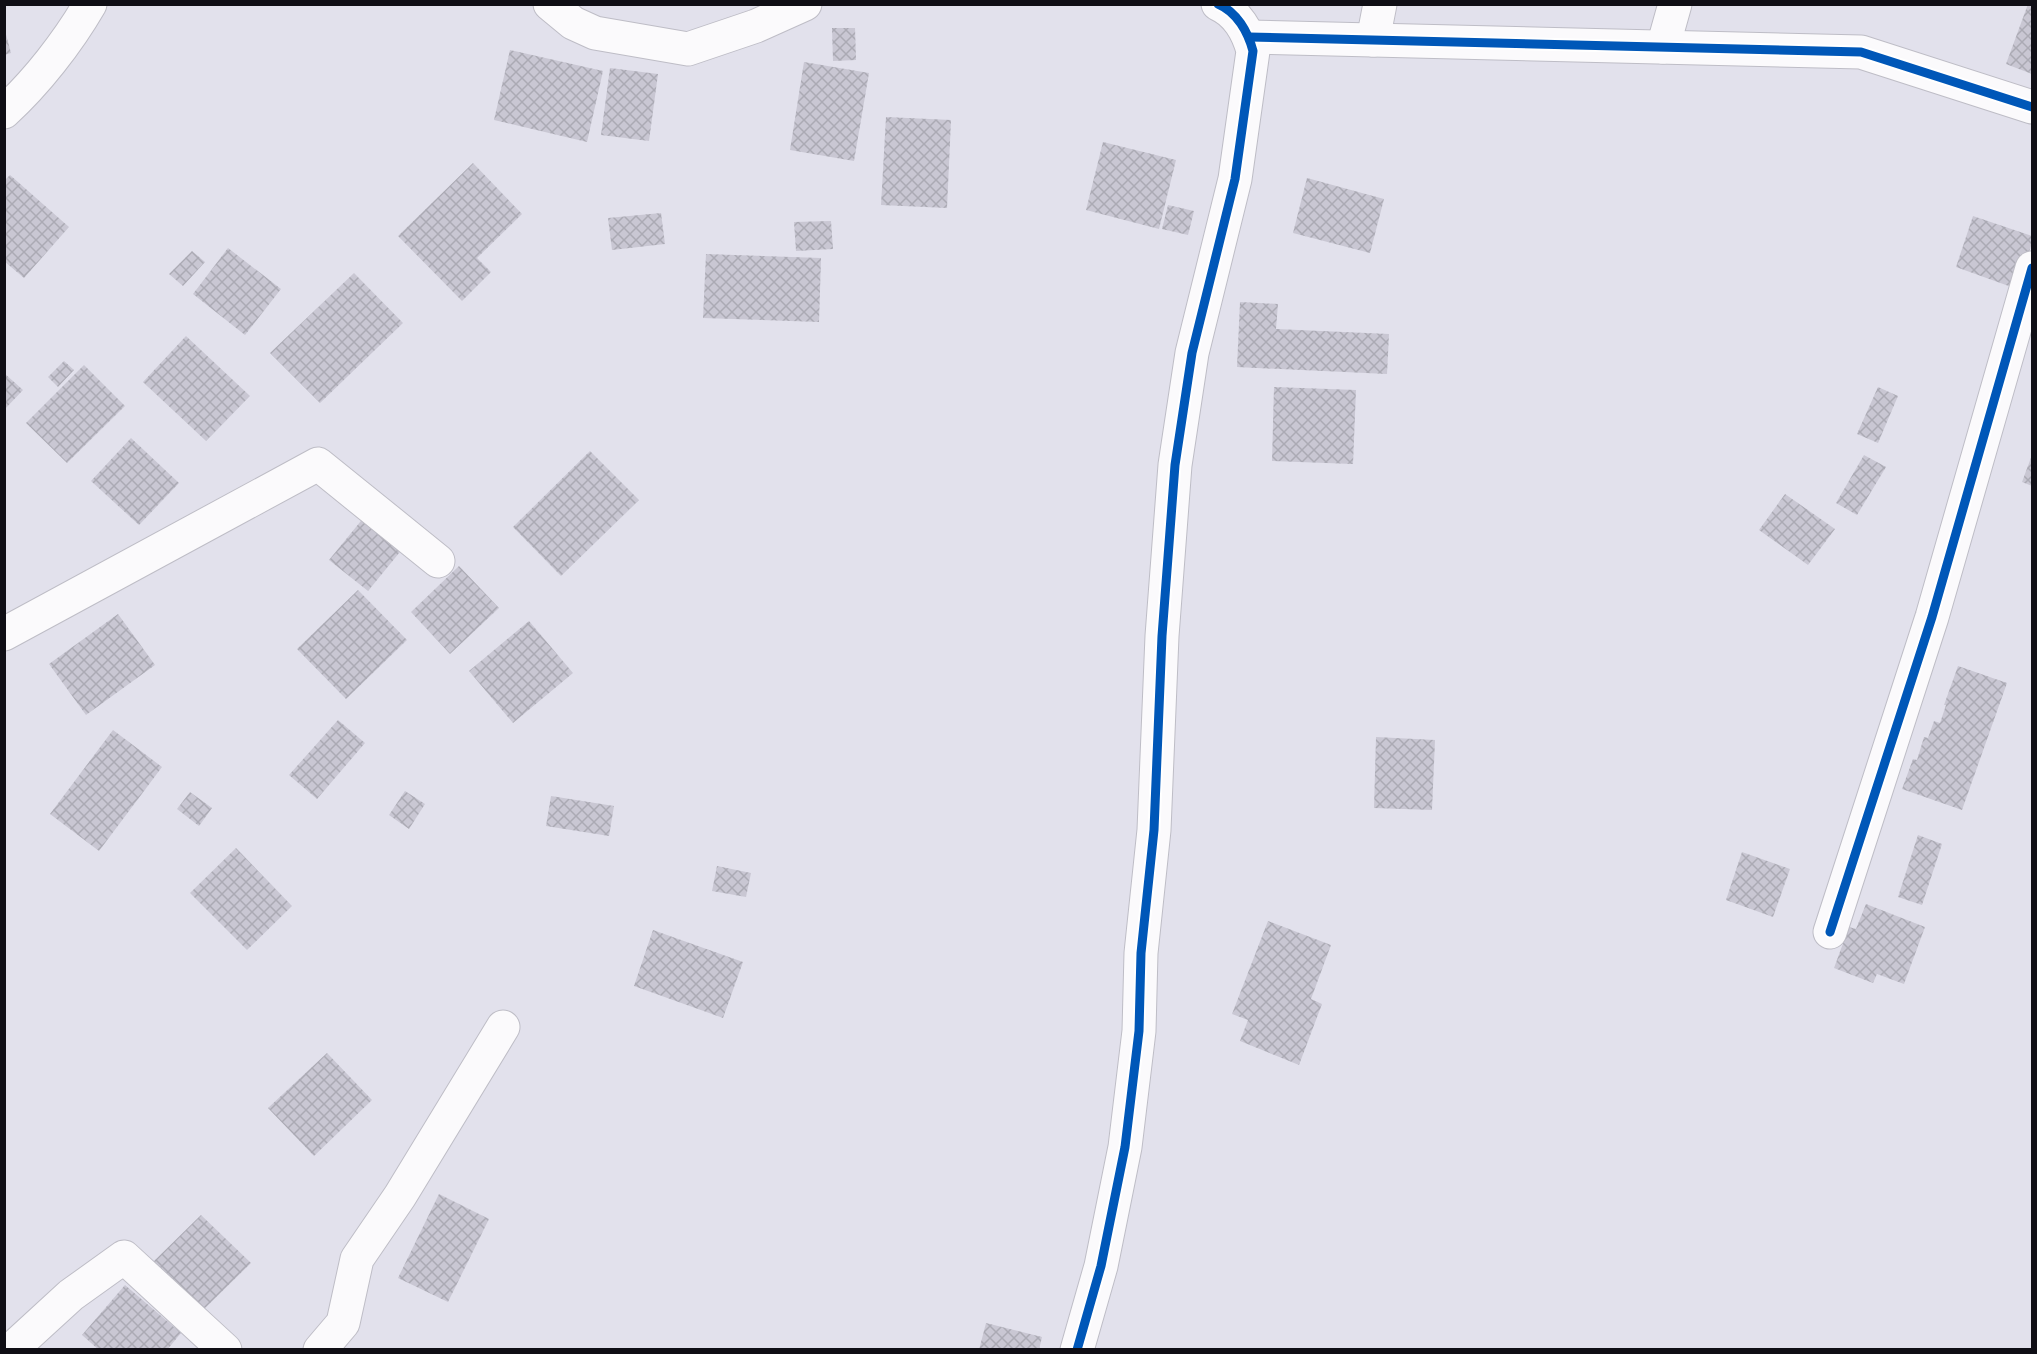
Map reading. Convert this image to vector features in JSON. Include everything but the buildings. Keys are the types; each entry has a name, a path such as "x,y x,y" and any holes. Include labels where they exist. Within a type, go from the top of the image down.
{"street":[{"path":"4,112 22,96 80,22 90,4"},
{"path":"550,4 573,23 595,33 688,49 756,26 805,4"},
{"path":"1077,1350 1101,1266 1125,1147 1139,1030 1141,953 1154,830 1162,636 1175,465 1192,352 1235,179 1253,51 1249,37 1238,20 1218,4"},
{"path":"1373,40 1380,4"},
{"path":"1663,47 1675,4"},
{"path":"1249,37 1861,52 2032,107"},
{"path":"1830,932 1932,617 2032,268"},
{"path":"4,633 318,464 438,561"},
{"path":"320,1350 343,1323 357,1258 400,1196 502,1027"},
{"path":"11,1350 71,1295 124,1257 225,1350"}],"cycle path":[{"path":"1077,1350 1101,1266 1125,1147 1139,1031 1141,953 1154,830 1162,636 1175,465 1192,353 1235,179 1253,51 1241,23 1231,12 1218,4"},
{"path":"1249,37 1861,52 2032,107"},
{"path":"1830,932 1932,617 2032,268"}]}
